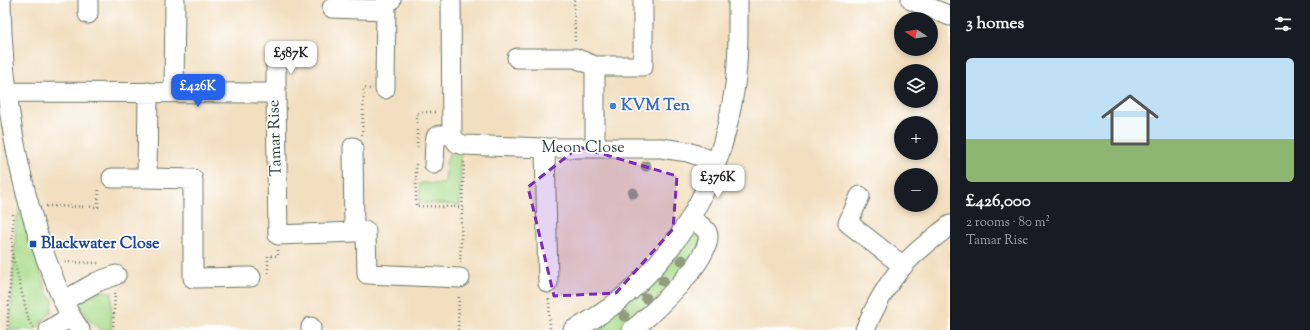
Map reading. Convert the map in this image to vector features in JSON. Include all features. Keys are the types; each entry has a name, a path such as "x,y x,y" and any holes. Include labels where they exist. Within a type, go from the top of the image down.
{"street":[{"path":"1,0 2,38 18,158 21,208 41,245 71,316"},
{"path":"174,92 175,0"},
{"path":"451,0 458,140"},
{"path":"517,58 575,58 595,66 643,66 643,0"},
{"path":"573,330 609,308 631,290 657,263 690,219 701,199 716,162 726,131 733,101 738,40 738,0"},
{"path":"911,0 950,16"},
{"path":"332,8 388,5 385,89"},
{"path":"276,57 276,93"},
{"path":"595,66 595,148"},
{"name":"Tamar Rise","path":"8,92 276,93 278,235"},
{"path":"147,178 148,92"},
{"name":"Meon Close","path":"434,164 436,137 440,135 458,140 545,148 674,149 688,152 716,162"},
{"path":"353,147 354,232"},
{"path":"545,148 548,283"},
{"path":"112,178 193,179 193,278 251,277"},
{"path":"860,196 848,223 903,266"},
{"path":"632,330 666,300 689,273 707,246 707,232 703,227 690,219"},
{"path":"865,330 880,299 903,266 933,238 950,225"},
{"path":"278,235 366,231 367,274 460,278"},
{"path":"49,330 71,316 97,282 116,275"}],"path":[{"path":"574,0 575,58"},
{"path":"353,147 362,147 364,88 385,89"},
{"path":"458,140 464,197 458,330"},
{"path":"7,330 12,253 21,208 98,207 99,178 112,178"},
{"path":"251,277 268,277 268,256 278,256 278,235"},
{"path":"12,253 29,321 34,330"},
{"path":"548,283 550,330"}],"highlighted area":[{"path":"579,147 677,176 673,229 616,293 554,296 528,187"}],"green space":[{"path":"461,152 460,205 419,203 420,183 445,184 446,163 449,154"},
{"path":"20,209 47,293 53,300 52,311 35,330 10,330 16,221"},
{"path":"692,230 704,241 669,288 621,330 588,330"},
{"path":"92,290 112,292 111,330 101,330 88,319 78,303"}],"place":[{"name":"KVM Ten","path":"613,106"},
{"name":"Blackwater Close","path":"33,244"}]}
